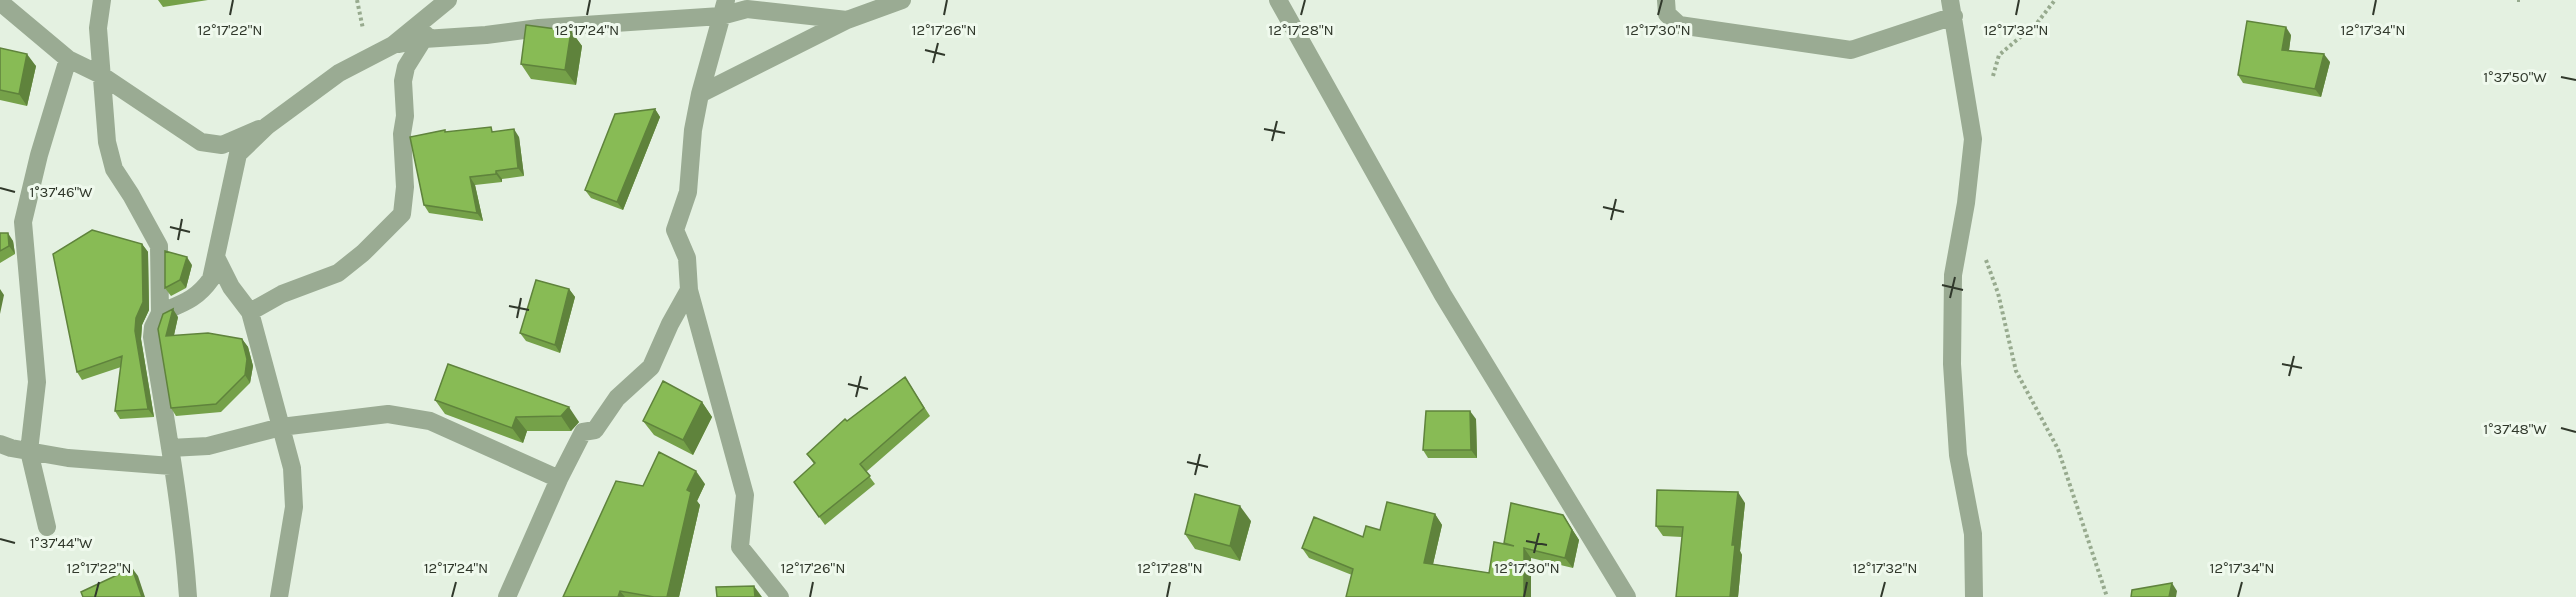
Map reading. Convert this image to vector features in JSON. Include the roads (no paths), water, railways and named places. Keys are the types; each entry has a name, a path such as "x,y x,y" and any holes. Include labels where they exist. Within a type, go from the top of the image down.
{"street":[{"path":"102,0 98,28 107,142 114,169 159,246 160,313 153,327 152,337 171,457 188,597"},
{"path":"700,94 847,20 902,0"},
{"path":"1278,0 1443,295 1628,597"},
{"path":"1666,0 1667,14 1679,25 1851,50 1952,8 1972,139 1966,203 1953,275 1953,402 1958,455 1973,534 1974,597"},
{"path":"0,2 68,59 101,75 201,142 222,145 267,126"},
{"path":"160,313 201,293 211,279 238,154 267,126 339,73 393,45 443,5"},
{"path":"250,312 282,294 338,273 363,253 402,214 405,187 402,135 405,116 403,81 406,67 443,5"},
{"path":"393,45 424,39 486,35 723,8 847,20"},
{"path":"723,8 693,130 688,192 675,230 687,258 689,290 745,495 740,547 780,597"},
{"path":"47,527 29,451 37,382 23,222 39,155 68,59"},
{"path":"217,259 231,287 250,312 292,468 294,507 279,597"},
{"path":"507,597 559,479 583,432 595,430 617,398 651,367 670,324 689,290"},
{"path":"0,444 68,458 171,457 281,427 388,414 430,421 559,479"}]}
